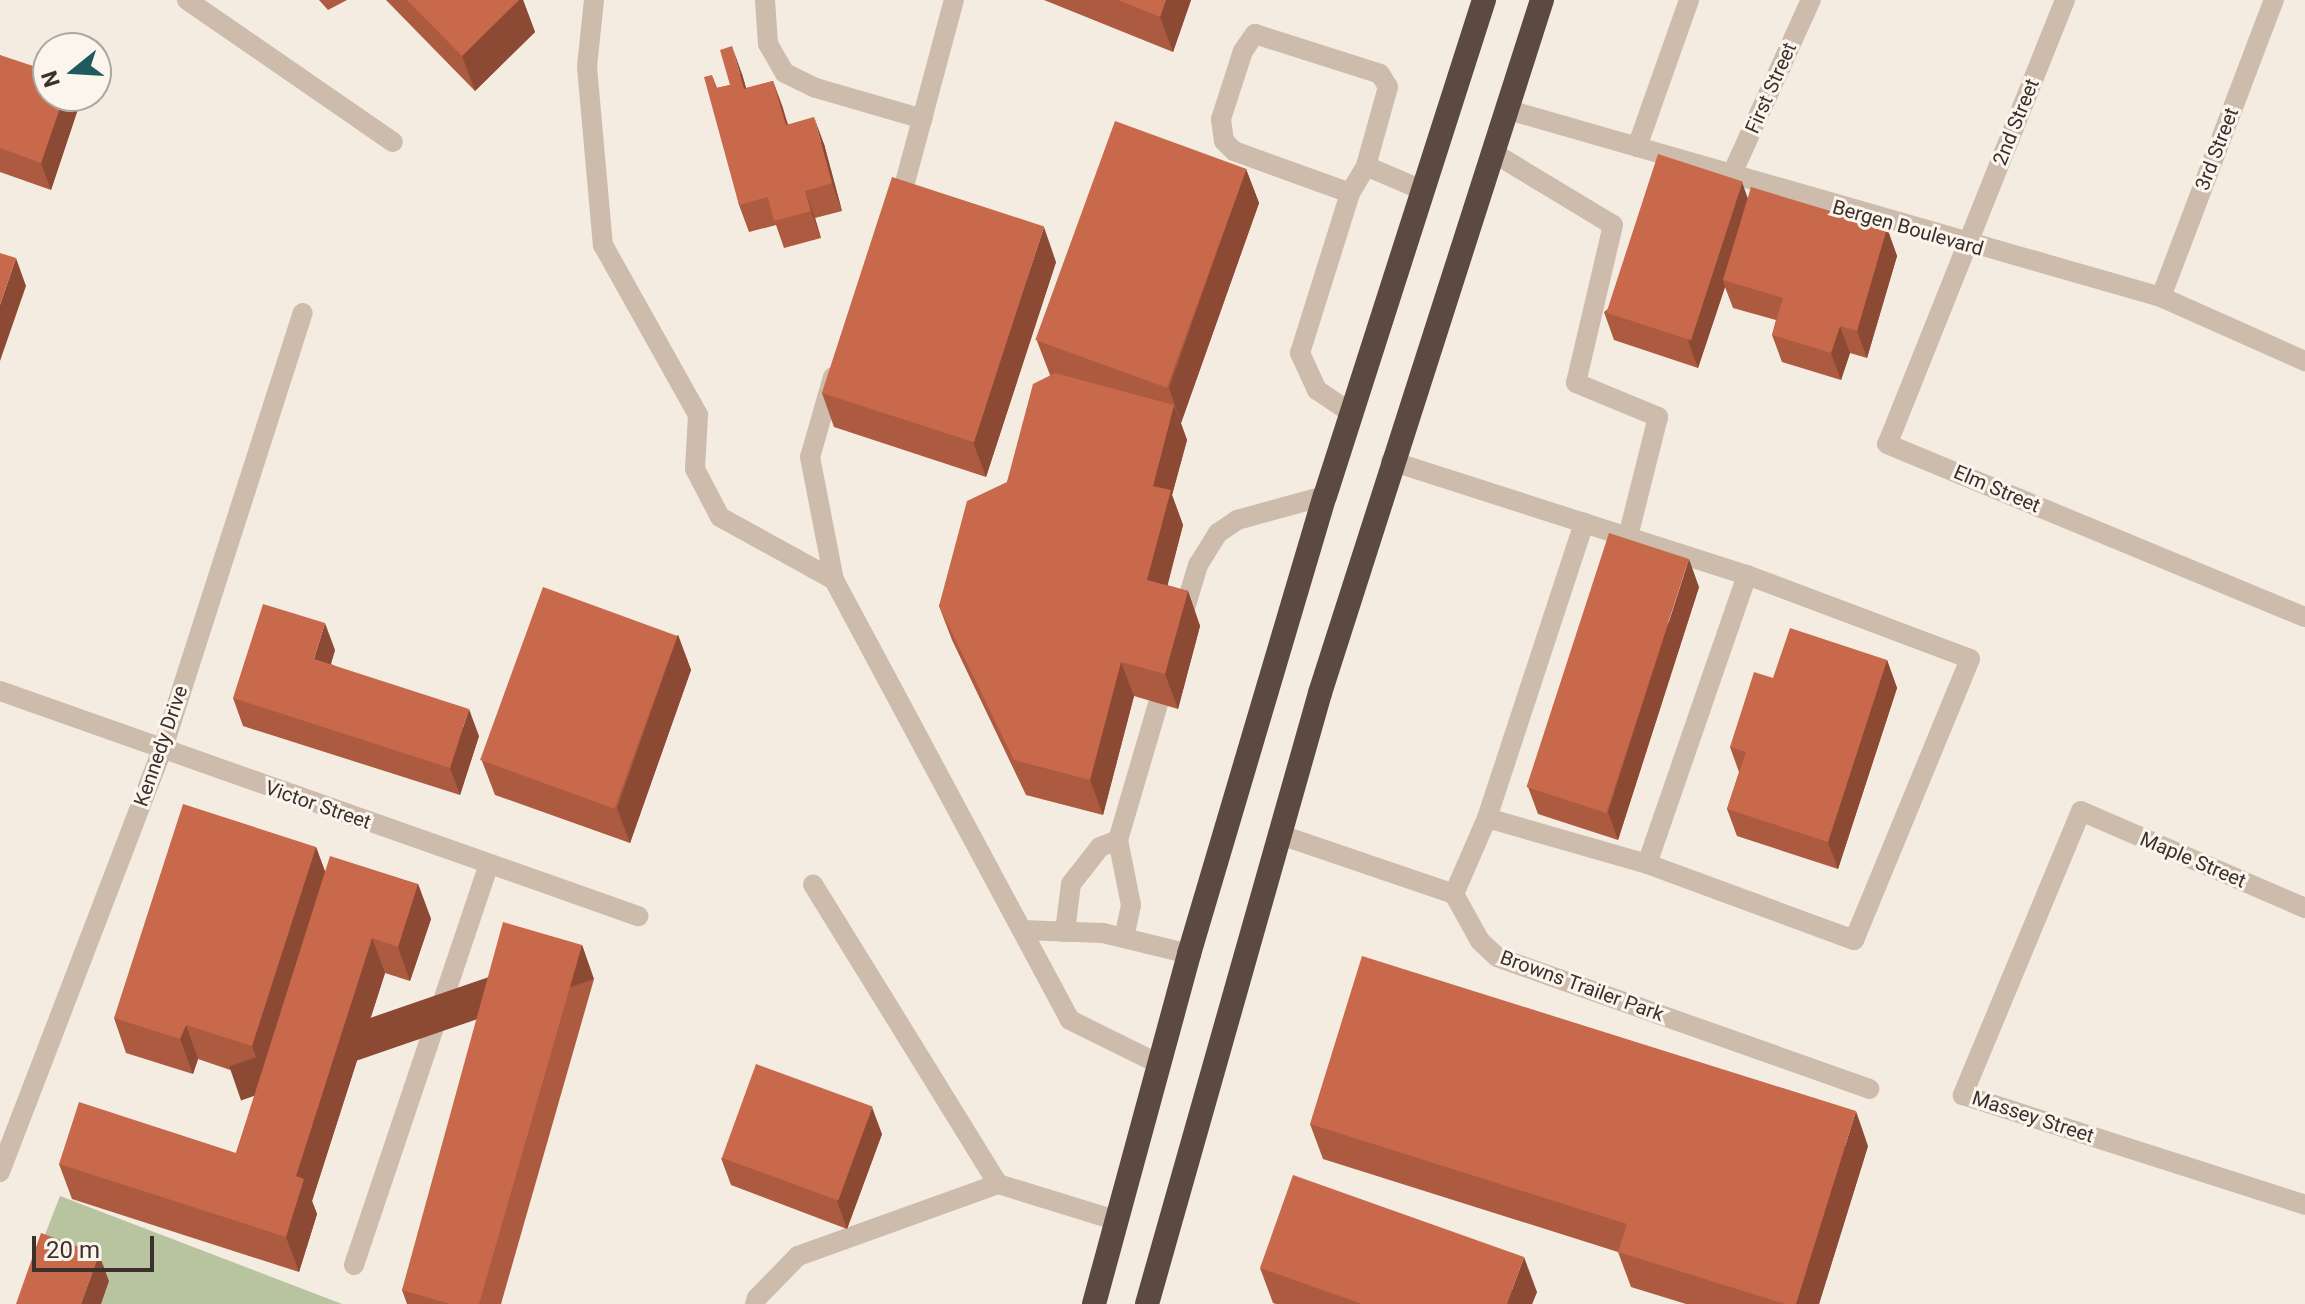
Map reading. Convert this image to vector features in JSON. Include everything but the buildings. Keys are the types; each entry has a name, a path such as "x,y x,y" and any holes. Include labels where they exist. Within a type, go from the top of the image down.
{"highway":[{"path":"1094,1304 1189,954 1325,496 1484,0"},
{"path":"1147,1304 1278,834 1391,461 1542,0"}],"street":[{"path":"187,0 393,142"},
{"path":"594,0 587,67 603,245 698,415 695,469 720,517 834,580"},
{"path":"765,0 768,44 785,73 816,88 923,119"},
{"path":"888,231 923,119 954,0"},
{"path":"1637,147 1689,0"},
{"name":"First Street","path":"1731,176 1811,0"},
{"name":"2nd Street","path":"1966,245 2065,0"},
{"name":"3rd Street","path":"2161,297 2274,0"},
{"path":"1350,193 1234,151 1224,141 1221,119 1243,51 1255,34 1380,74 1388,87 1366,166 1350,193 1300,353 1317,390 1351,413"},
{"name":"Bergen Boulevard","path":"1505,109 1966,245 2161,297 2305,361"},
{"path":"1492,152 1613,225 1576,383 1658,417 1628,536"},
{"path":"1366,166 1422,190"},
{"name":"Elm Street","path":"1966,245 1887,444 2305,617"},
{"name":"Kennedy Drive","path":"0,1172 162,751 303,313"},
{"path":"838,363 810,457 834,580 1070,1020 1159,1064"},
{"path":"1391,461 1747,575 1970,659 1854,940 1647,864 1487,818"},
{"path":"1178,633 1198,565 1218,533 1237,520 1325,496"},
{"path":"1278,834 1454,894 1487,818 1584,523"},
{"path":"1647,864 1747,575"},
{"path":"1124,938 1131,905 1118,840 1170,661"},
{"name":"Victor Street","path":"0,691 162,751 638,916"},
{"name":"Maple Street","path":"2081,811 2305,908"},
{"name":"Massey Street","path":"2081,811 1963,1095 2305,1205"},
{"path":"1065,932 1071,884 1100,847 1118,840"},
{"path":"354,1265 489,864"},
{"path":"813,884 998,1184"},
{"name":"Browns Trailer Park","path":"1454,894 1480,941 1497,957 1869,1089"},
{"path":"1022,930 1124,938 1189,954"},
{"path":"756,1301 798,1256 998,1184 1115,1220"}],"green space":[{"path":"60,1196 342,1304 18,1304"}]}
